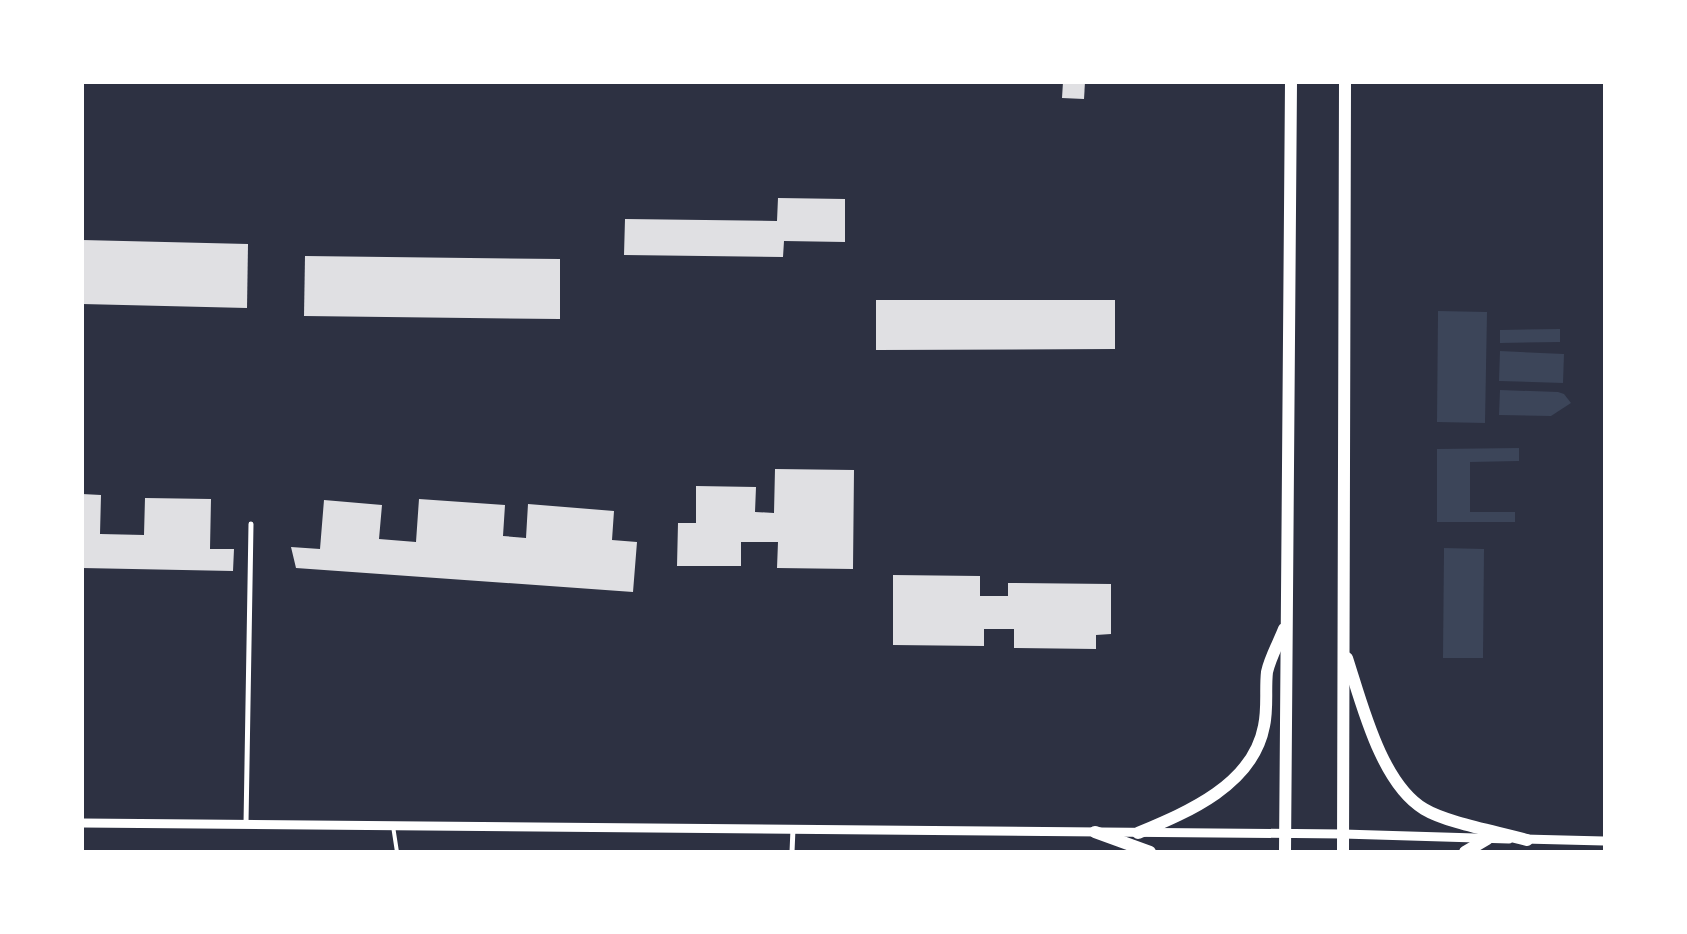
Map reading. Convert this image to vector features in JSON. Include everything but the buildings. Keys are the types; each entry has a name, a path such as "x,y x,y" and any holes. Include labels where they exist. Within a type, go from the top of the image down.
{"main road":[{"path":"1285,852 1291,82"},
{"path":"1343,852 1345,82"},
{"path":"1138,833 1177,817 1242,773 1256,753 1264,725 1268,670 1287,622"},
{"path":"1344,649 1369,723 1401,788 1412,800 1426,810 1454,820 1527,840"},
{"path":"1095,832 1150,852"},
{"path":"1465,852 1487,839"}],"street":[{"path":"246,824 251,524"},
{"path":"82,822 1343,834 1604,841"},
{"path":"792,829 792,852"}],"lane":[{"path":"394,826 397,852"}],"shaded area":[{"path":"1438,311 1487,312 1485,423 1437,422"},
{"path":"1560,329 1560,342 1500,343 1500,330"},
{"path":"1500,351 1564,354 1563,383 1499,381"},
{"path":"1500,390 1558,392 1564,394 1571,403 1551,416 1499,415"},
{"path":"1519,448 1519,461 1470,462 1470,512 1515,512 1515,522 1437,522 1437,449"},
{"path":"1444,548 1484,549 1483,658 1443,658"}]}
